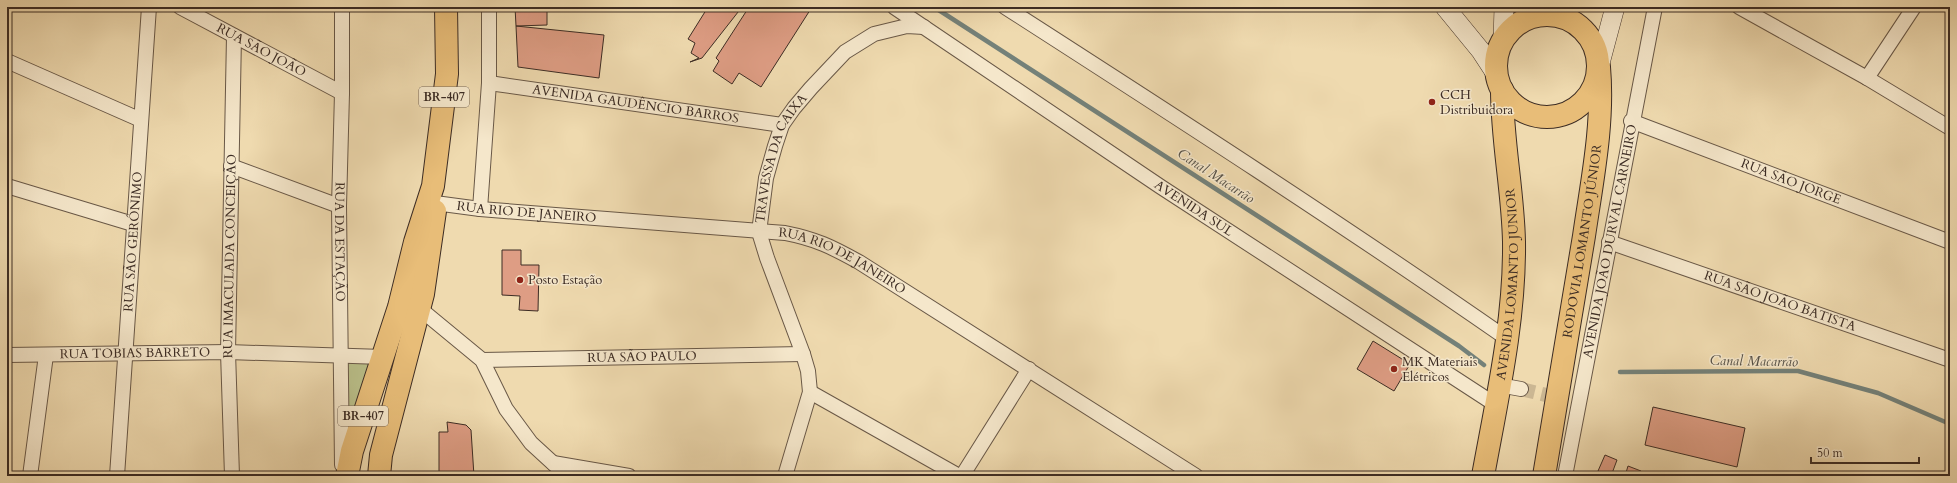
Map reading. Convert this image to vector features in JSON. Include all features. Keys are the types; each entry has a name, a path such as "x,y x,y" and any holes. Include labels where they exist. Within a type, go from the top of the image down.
{"highway":[{"name":"BR-407","path":"379,476 381,455 419,308 431,243 434,195 447,74 446,7"},
{"path":"1546,14 1564,17 1578,25 1590,36 1597,51 1599,67 1596,83 1588,97 1577,109 1562,115 1546,117 1528,114 1513,104 1499,82 1496,56 1502,40 1514,26 1529,18 1546,14"},
{"name":"RODOVIA LOMANTO JÚNIOR","path":"1544,476 1568,345 1595,162 1601,89 1599,67"},
{"name":"AVENIDA LOMANTO JUNIOR","path":"1483,476 1498,395 1513,288 1514,241 1499,82"},
{"name":"BR-407","path":"347,476 352,451 383,357 407,277 423,213 434,195"}],"main road":[{"path":"1445,7 1481,51 1499,82"},
{"path":"1502,40 1504,7"},
{"name":"RODOVIA LOMANTO JÚNIOR","path":"1599,67 1615,7"}],"street":[{"name":"RUA SÃO GERÔNIMO","path":"117,476 140,120 149,7"},
{"name":"RUA SÃO JOÃO","path":"180,7 342,93"},
{"name":"RUA DA ESTAÇÃO","path":"342,7 342,93 339,206 342,355 342,476"},
{"path":"480,209 489,83 489,7"},
{"name":"AVENIDA SUL","path":"894,7 1161,187 1498,395"},
{"path":"1005,7 1408,270 1506,338"},
{"name":"AVENIDA JOÃO DURVAL CARNEIRO","path":"1565,476 1655,7"},
{"path":"1740,7 1867,78 1950,128"},
{"path":"1867,78 1914,7"},
{"name":"TRAVESSA DA CAIXA","path":"785,476 810,392 808,372 803,354 767,258 759,232 766,178 775,146 782,126 810,88 845,52 874,34 880,32 907,26 924,27"},
{"name":"RUA IMACULADA CONCEIÇÃO","path":"232,476 228,352 234,36"},
{"path":"7,61 140,120"},
{"name":"AVENIDA GAUDÊNCIO BARROS","path":"489,83 782,126"},
{"name":"RUA SÃO JORGE","path":"1632,122 1950,242"},
{"path":"231,166 339,206"},
{"path":"7,186 133,224"},
{"name":"RUA RIO DE JANEIRO","path":"434,195 480,209 785,233 810,238 837,249 1196,476"},
{"name":"RUA SÃO JOÃO BATISTA","path":"1610,242 1950,360"},
{"path":"419,308 482,360 506,409 531,443 567,476"},
{"name":"RUA TOBIAS BARRETO","path":"7,355 126,352 228,352 383,357"},
{"name":"RUA SÃO PAULO","path":"482,360 803,354"},
{"path":"30,476 46,355"},
{"path":"810,392 961,476 1029,369"},
{"path":"1498,395 1521,389"},
{"path":"1563,399 1578,402"},
{"path":"552,463 629,476"}],"green space":[{"path":"347,361 368,363 374,367 349,441"}],"building":[{"path":"515,7 547,7 547,25 516,26"},
{"path":"708,7 742,7 702,58 690,62 699,58 691,53 695,43 688,39"},
{"path":"749,7 812,7 761,87 739,73 732,84 713,71 719,61 716,58"},
{"path":"516,26 604,35 599,78 518,67"},
{"name":"Posto Estação","path":"502,250 521,250 521,265 539,265 538,311 519,310 520,296 502,295"},
{"path":"1373,341 1410,364 1394,391 1357,369"},
{"path":"1653,407 1745,428 1737,467 1645,445"},
{"path":"447,422 466,425 471,430 474,476 439,476 439,432 448,432"},
{"path":"1605,455 1617,460 1611,476 1598,471"},
{"path":"1628,466 1641,471 1639,476 1625,476"}],"waterway":[{"name":"Canal Macarrão","path":"934,7 1459,346 1484,365"},
{"name":"Canal Macarrão","path":"1620,372 1798,371 1878,393 1950,424"}],"tunnel":[{"path":"1521,389 1563,399"}],"place":[{"name":"CCH Distribuidora","path":"1432,102"},
{"name":"Posto Estação","path":"520,280"},
{"name":"MK Materiais Elétricos","path":"1394,369"}]}
